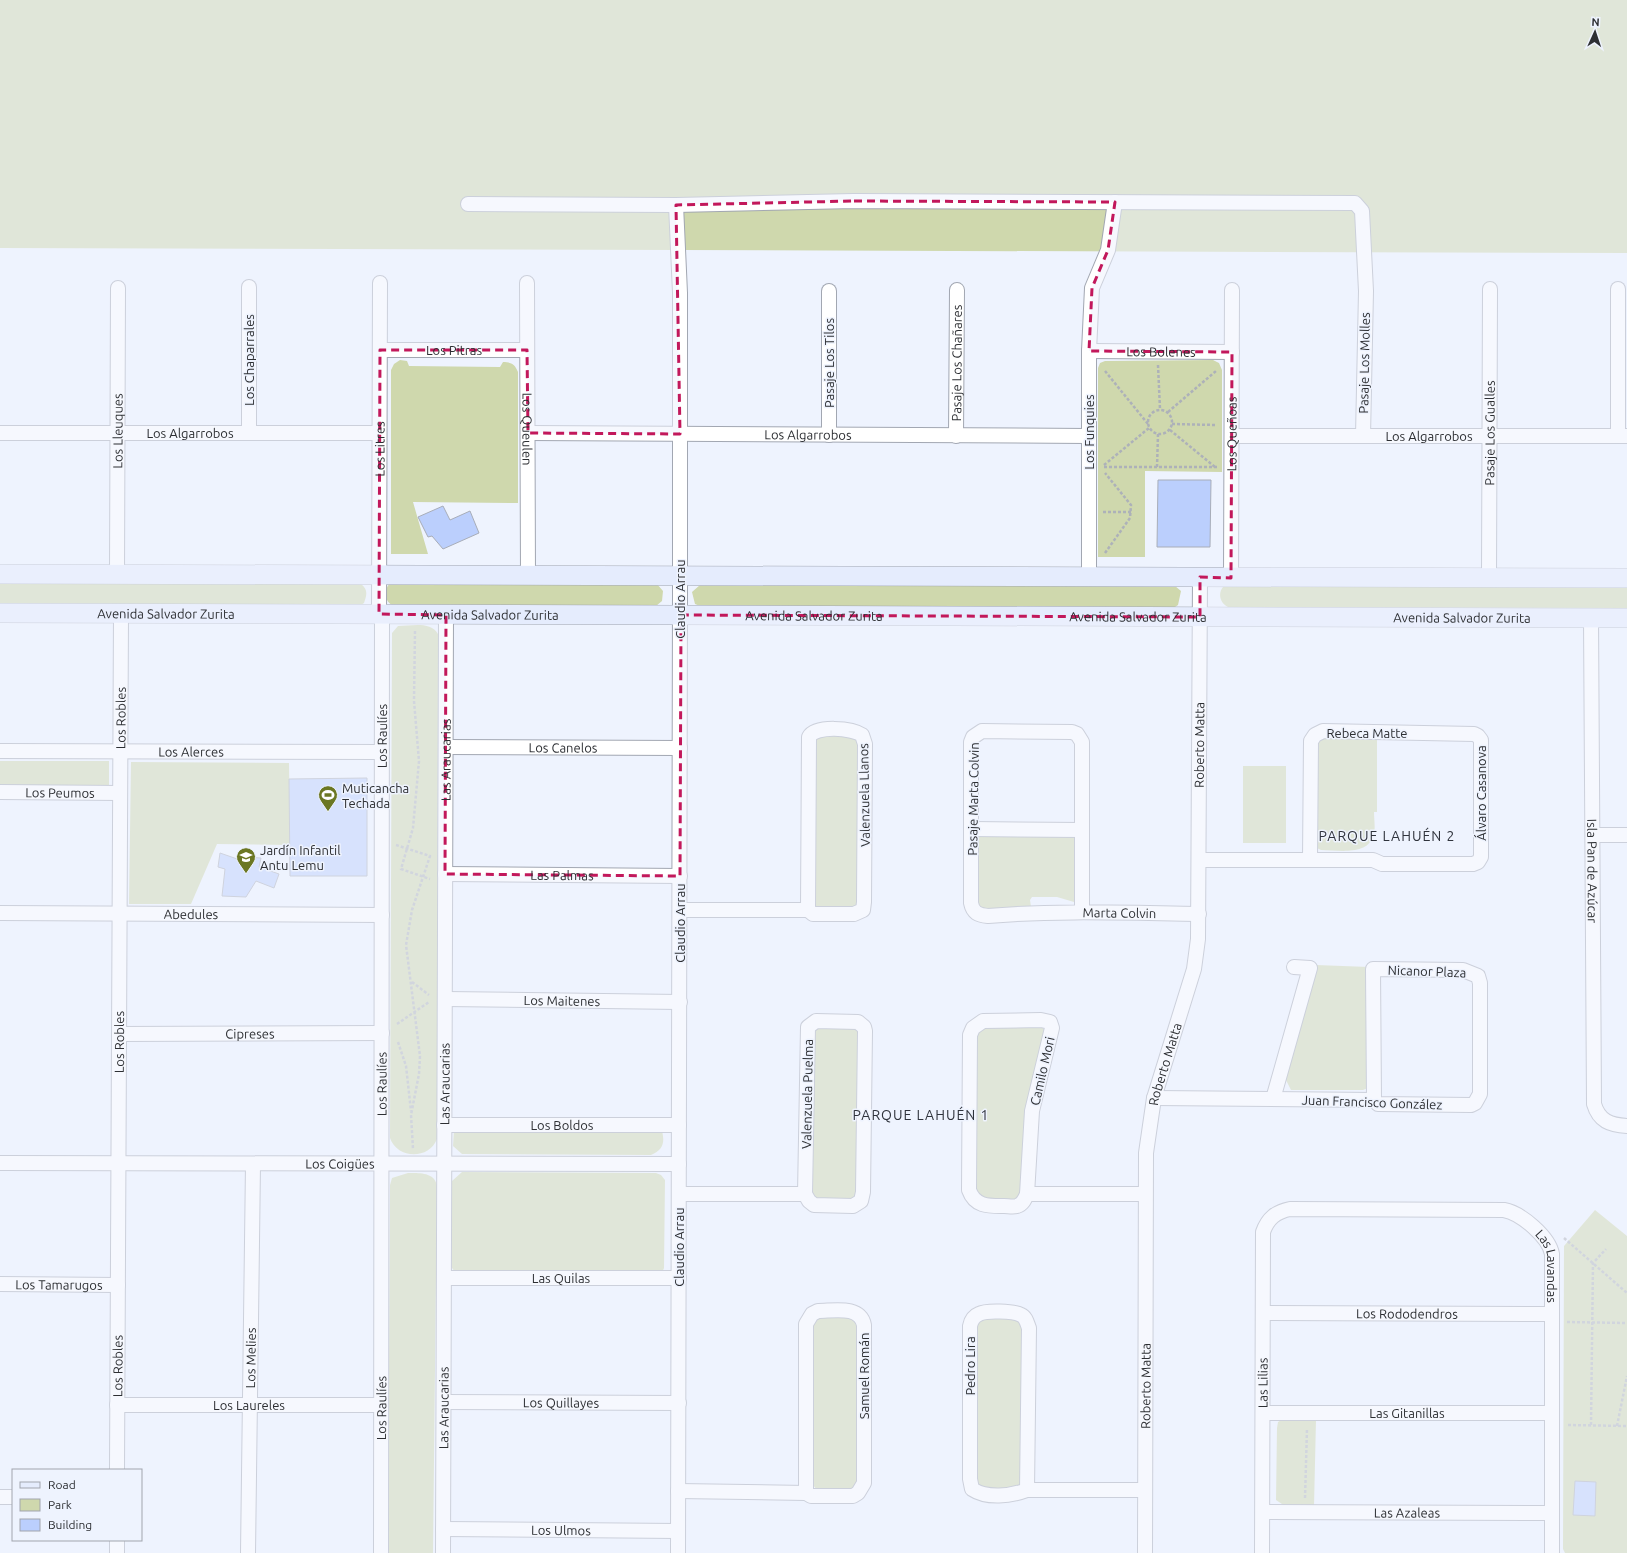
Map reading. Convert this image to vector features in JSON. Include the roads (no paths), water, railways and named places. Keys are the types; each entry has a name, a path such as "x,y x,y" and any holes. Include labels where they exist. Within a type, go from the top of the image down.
{"main road":[{"path":"0,574 1627,578"},
{"name":"Avenida Salvador Zurita","path":"0,613 1627,618"}],"street":[{"name":"Pasaje Los Molles","path":"468,204 676,205 854,201 1354,203 1362,211 1366,291 1363,436"},
{"name":"Los Funquies","path":"1089,577 1089,351 1092,288 1108,250 1115,202"},
{"name":"Claudio Arrau","path":"676,205 680,293 678,1553"},
{"name":"Los Litres","path":"380,283 379,575 381,614"},
{"name":"Los Queulen","path":"527,283 528,576"},
{"name":"Los Chaparrales","path":"249,287 249,433"},
{"name":"Los Lleuques","path":"117,574 118,288"},
{"name":"Pasaje Los Gualles","path":"1489,578 1490,289"},
{"path":"1618,289 1622,436"},
{"name":"Pasaje Los Chañares","path":"956,436 957,290"},
{"name":"Los Queñoas","path":"1231,578 1232,290"},
{"name":"Pasaje Los Tilos","path":"829,291 829,435"},
{"name":"Los Pitras","path":"380,350 527,350"},
{"name":"Los Bolenes","path":"1089,351 1232,355"},
{"name":"Los Algarrobos","path":"1232,430 1363,436 1622,436"},
{"name":"Los Algarrobos","path":"0,433 379,433"},
{"name":"Los Algarrobos","path":"528,433 1089,436"},
{"name":"Roberto Matta","path":"1145,1553 1145,1194 1148,1141 1154,1098 1194,969 1200,914 1200,577"},
{"name":"Los Robles","path":"117,1469 121,614"},
{"name":"Los Raulíes","path":"381,614 382,915 387,1031 382,1164 381,1553"},
{"name":"Las Araucarias","path":"443,1553 446,615"},
{"name":"Isla Pan de Azúcar","path":"1591,618 1594,1104 1597,1112 1604,1121 1610,1124 1627,1126"},
{"name":"Valenzuela Llanos","path":"680,910 808,910 814,914 854,914 863,910 865,744 862,735 853,730 820,729 811,733 808,737 808,910"},
{"name":"Pasaje Marta Colvin","path":"1040,912 988,916 975,913 971,903 971,742 973,737 982,731 1072,732 1077,734 1082,742 1082,912"},
{"name":"Rebeca Matte","path":"1310,860 1311,741 1315,734 1323,731 1474,734"},
{"name":"Álvaro Casanova","path":"1310,860 1373,860 1382,864 1473,864 1478,862 1481,857 1481,740 1474,734"},
{"name":"Los Canelos","path":"446,747 680,748"},
{"name":"Los Alerces","path":"0,751 382,752"},
{"name":"Los Peumos","path":"0,792 120,793"},
{"path":"971,829 1082,830"},
{"path":"1593,834 1627,835"},
{"path":"1200,860 1310,860"},
{"name":"Las Palmas","path":"445,879 680,876"},
{"name":"Marta Colvin","path":"1040,912 1200,914"},
{"name":"Abedules","path":"0,913 382,915"},
{"path":"1272,1099 1310,968 1294,967"},
{"name":"Nicanor Plaza","path":"1374,1100 1373,969 1463,970 1478,976 1480,983 1480,1094 1475,1103 1471,1105"},
{"name":"Los Maitenes","path":"445,999 680,1002"},
{"name":"Camilo Mori","path":"1041,1020 1050,1022 1052,1025 1032,1111 1027,1194 1024,1201 1017,1206 986,1206 976,1201 971,1196 969,1190 970,1035 976,1024 983,1021 1041,1020"},
{"name":"Valenzuela Puelma","path":"816,1021 858,1022 864,1026 865,1031 863,1192 861,1201 853,1206 814,1205 809,1201 805,1194 808,1027 816,1021"},
{"name":"Cipreses","path":"119,1034 387,1031"},
{"name":"Juan Francisco González","path":"1154,1098 1374,1100 1378,1104 1471,1105"},
{"name":"Los Boldos","path":"444,1126 679,1125"},
{"name":"Los Coigües","path":"0,1164 679,1164"},
{"name":"Los Melies","path":"248,1553 253,1164"},
{"path":"679,1194 805,1194"},
{"path":"1027,1194 1145,1194"},
{"name":"Las Lavandas","path":"1272,1216 1290,1209 1504,1210 1517,1215 1548,1242 1552,1254 1552,1553"},
{"name":"Las Lilias","path":"1262,1553 1263,1232 1267,1221 1272,1216"},
{"name":"Las Quilas","path":"444,1278 679,1278"},
{"name":"Los Tamarugos","path":"0,1284 118,1284"},
{"name":"Samuel Román","path":"678,1492 806,1493 812,1496 853,1496 858,1493 864,1484 864,1325 863,1320 855,1312 818,1311 812,1314 806,1324 806,1493"},
{"name":"Pedro Lira","path":"1027,1490 1029,1328 1027,1320 1022,1315 1014,1313 985,1312 974,1317 970,1326 970,1484 972,1489 982,1494 1016,1494 1027,1490 1145,1490"},
{"name":"Los Rododendros","path":"1263,1313 1552,1318"},
{"name":"Los Quillayes","path":"444,1402 679,1403"},
{"name":"Los Laureles","path":"117,1405 381,1405"},
{"name":"Las Gitanillas","path":"1263,1412 1552,1419"},
{"path":"0,1497 12,1497"},
{"name":"Las Azaleas","path":"1262,1512 1552,1512"},
{"name":"Los Ulmos","path":"444,1529 678,1531"},
{"path":"117,1541 117,1553"}],"place":[{"name":"Muticancha Techada","path":"328,812"},
{"name":"Jardín Infantil Antu Lemu","path":"246,874"}],"district":[{"name":"PARQUE LAHUÉN 2","path":"1387,836"},
{"name":"PARQUE LAHUÉN 1","path":"921,1115"}]}
